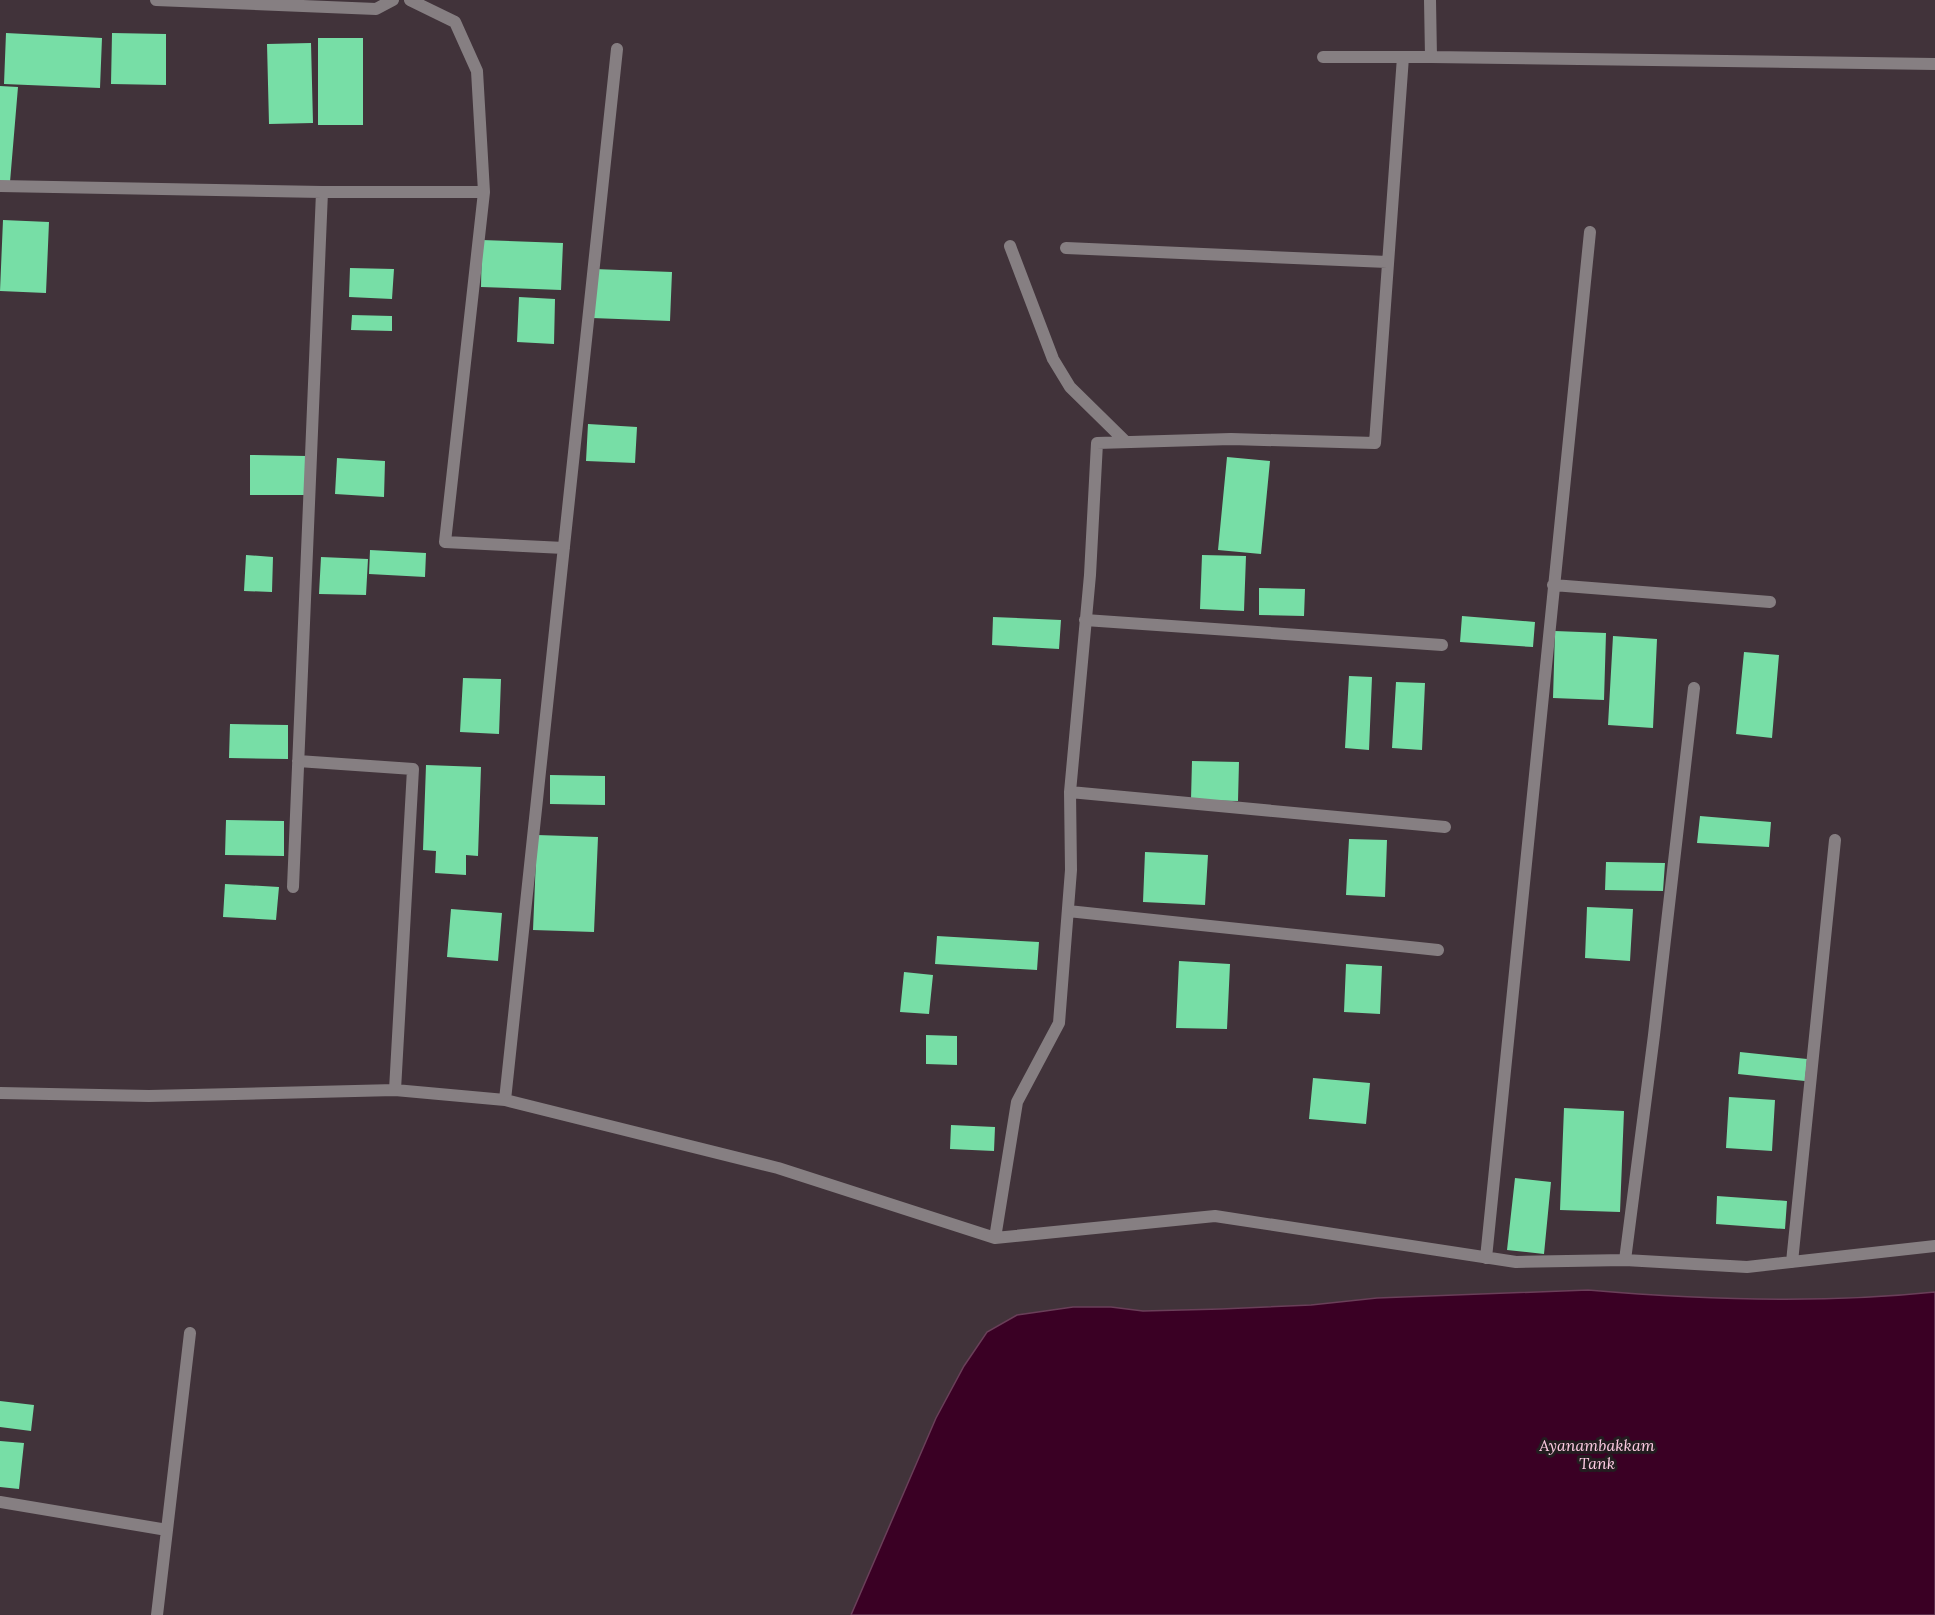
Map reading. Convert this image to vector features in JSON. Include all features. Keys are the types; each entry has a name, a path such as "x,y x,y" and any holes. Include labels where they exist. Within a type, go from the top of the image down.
{"street":[{"path":"156,0 376,9 393,0"},
{"path":"410,0 455,22 477,71 484,192 445,542 564,548"},
{"path":"1430,0 1431,57"},
{"path":"505,1100 617,49"},
{"path":"1323,57 1935,64"},
{"path":"995,1238 1017,1102 1059,1023 1071,870 1070,792 1090,575 1097,442 1231,440 1375,442 1403,57"},
{"path":"0,186 322,192 484,192"},
{"path":"292,887 322,192"},
{"path":"1486,1258 1590,232"},
{"path":"1010,246 1053,359 1070,387 1126,442"},
{"path":"1066,248 1387,262"},
{"path":"1553,585 1770,602"},
{"path":"1085,620 1442,645"},
{"path":"1625,1260 1654,1035 1694,688"},
{"path":"298,761 413,769 395,1089"},
{"path":"1070,792 1445,827"},
{"path":"1792,1263 1835,840"},
{"path":"1068,911 1438,950"},
{"path":"0,1093 149,1096 395,1089 505,1100 778,1168 995,1238 1215,1216 1516,1263 1625,1260 1747,1267 1935,1246"},
{"path":"157,1615 190,1333"},
{"path":"0,1502 167,1530"}],"water":[{"name":"Ayanambakkam Tank","path":"1588,1290 1762,1299 1848,1298 1935,1292 1935,1615 851,1615 936,1418 964,1366 987,1332 1017,1315 1073,1307 1111,1307 1143,1311 1221,1309 1311,1305 1377,1298"}],"building":[{"path":"6,33 102,38 100,88 4,84"},
{"path":"112,33 166,34 166,85 111,84"},
{"path":"318,38 363,38 363,125 318,125"},
{"path":"311,43 313,123 269,124 267,44"},
{"path":"0,86 18,87 10,182 0,181"},
{"path":"3,220 49,222 46,293 0,291"},
{"path":"482,240 563,243 561,290 481,287"},
{"path":"350,268 394,269 392,299 349,297"},
{"path":"594,269 672,272 670,321 592,318"},
{"path":"519,297 555,299 554,344 517,342"},
{"path":"352,315 392,316 392,331 351,330"},
{"path":"588,424 637,427 635,463 586,461"},
{"path":"250,455 307,456 306,495 250,495"},
{"path":"1227,457 1270,461 1261,554 1218,550"},
{"path":"337,458 385,461 384,497 335,494"},
{"path":"370,550 426,553 425,577 369,574"},
{"path":"246,555 273,557 272,592 244,591"},
{"path":"1202,555 1246,556 1244,611 1200,609"},
{"path":"321,557 368,559 366,595 319,594"},
{"path":"1259,588 1305,589 1304,616 1259,615"},
{"path":"1462,616 1535,622 1533,647 1460,642"},
{"path":"993,617 1061,620 1059,649 992,645"},
{"path":"1555,631 1606,633 1604,700 1553,698"},
{"path":"1613,636 1657,639 1653,728 1608,725"},
{"path":"1744,652 1779,655 1772,738 1736,734"},
{"path":"1349,676 1372,677 1369,750 1345,748"},
{"path":"463,678 501,679 499,734 460,732"},
{"path":"1396,682 1425,683 1422,750 1392,748"},
{"path":"230,724 288,725 288,759 229,758"},
{"path":"1192,761 1239,762 1238,801 1191,800"},
{"path":"426,765 481,767 478,856 466,855 466,875 435,873 436,851 423,850"},
{"path":"550,775 605,776 605,805 550,804"},
{"path":"1700,816 1771,822 1769,847 1697,843"},
{"path":"226,820 284,821 284,856 225,855"},
{"path":"537,835 598,837 594,932 533,930"},
{"path":"1349,839 1387,840 1385,897 1346,895"},
{"path":"1145,852 1208,855 1205,905 1143,902"},
{"path":"1606,862 1665,863 1663,891 1605,890"},
{"path":"225,884 279,887 276,920 223,917"},
{"path":"1587,907 1633,909 1630,961 1585,958"},
{"path":"451,909 502,913 498,961 447,957"},
{"path":"937,936 1039,942 1037,970 935,964"},
{"path":"1179,961 1230,964 1227,1029 1176,1028"},
{"path":"1346,964 1382,966 1380,1014 1344,1012"},
{"path":"904,972 933,975 929,1014 900,1012"},
{"path":"926,1035 957,1036 957,1065 926,1064"},
{"path":"1740,1052 1807,1059 1805,1081 1738,1074"},
{"path":"1313,1078 1370,1083 1366,1124 1309,1119"},
{"path":"1729,1097 1775,1100 1772,1151 1726,1148"},
{"path":"1564,1108 1624,1111 1620,1212 1560,1210"},
{"path":"951,1125 995,1127 994,1151 950,1149"},
{"path":"1515,1178 1551,1182 1544,1254 1507,1250"},
{"path":"1717,1196 1787,1201 1785,1229 1716,1224"},
{"path":"0,1401 34,1405 31,1431 0,1427"},
{"path":"0,1441 24,1443 19,1489 0,1487"}]}
